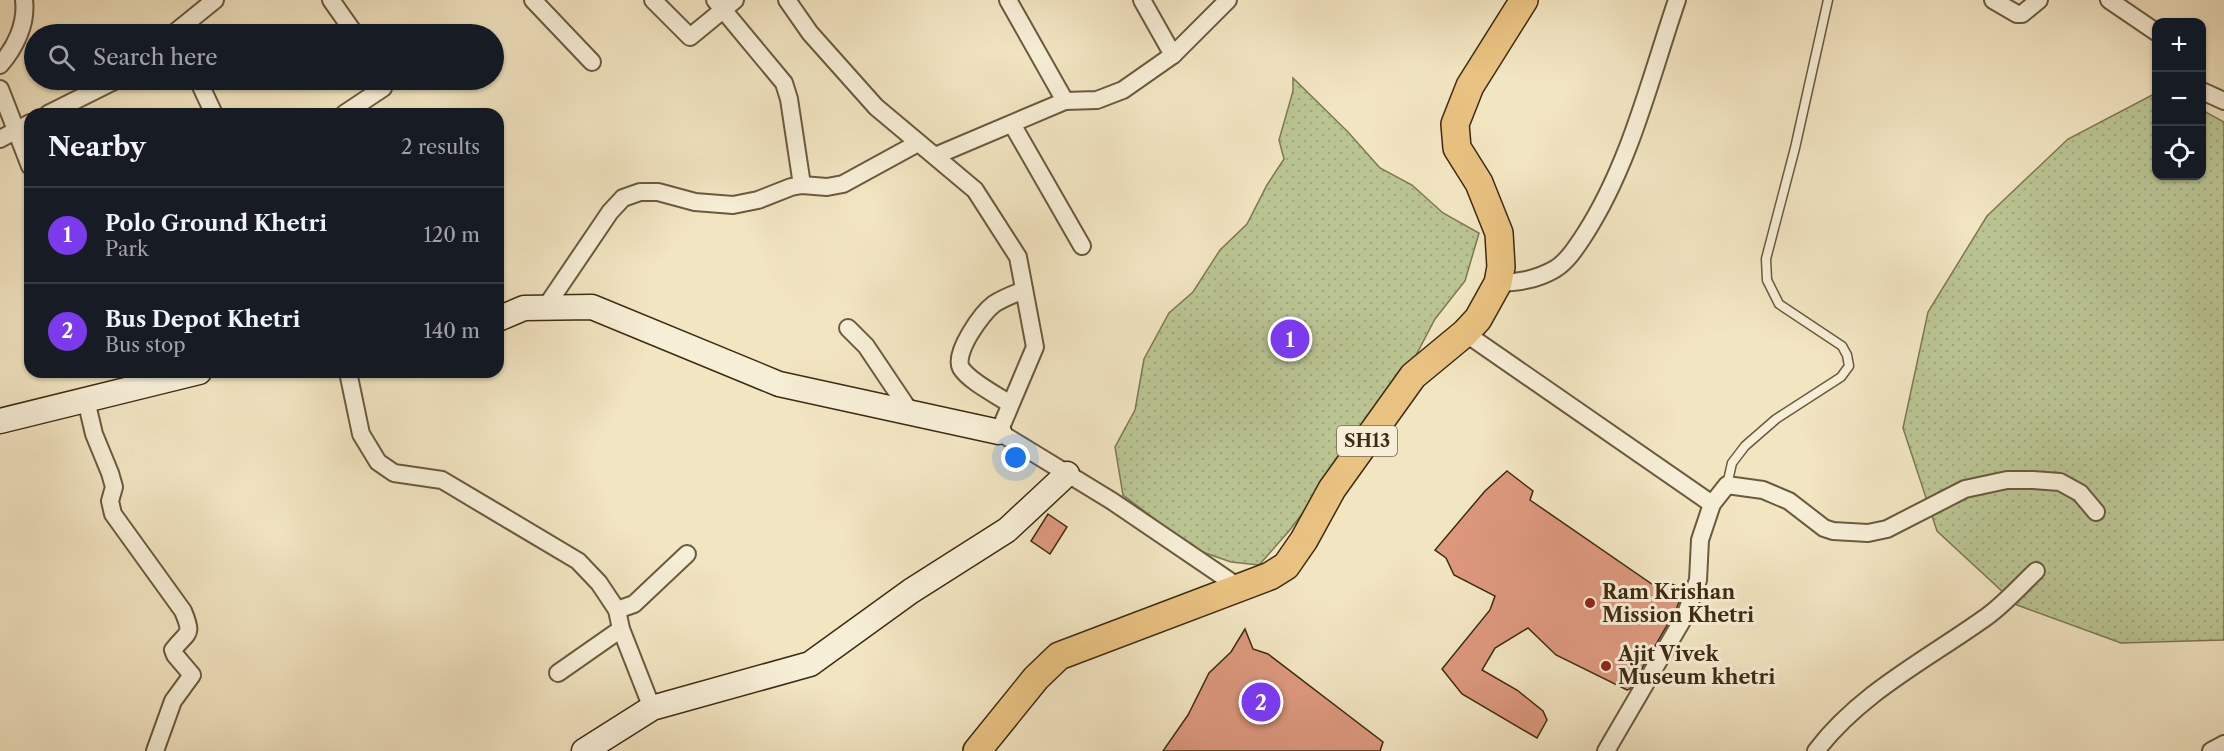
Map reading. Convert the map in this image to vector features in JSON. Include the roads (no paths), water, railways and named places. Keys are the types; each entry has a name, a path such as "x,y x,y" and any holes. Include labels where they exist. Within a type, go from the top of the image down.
{"main road":[{"name":"SH13","path":"977,751 1036,678 1059,656 1240,588 1270,576 1286,566 1304,540 1332,489 1413,376 1478,320 1498,283 1501,267 1499,233 1479,183 1457,148 1455,124 1470,86 1524,0"}],"street":[{"path":"0,65 11,52 21,31 24,0"},
{"path":"187,24 215,0"},
{"path":"331,0 348,24"},
{"path":"533,0 592,62"},
{"path":"653,0 690,37 725,3 787,90 802,185"},
{"path":"787,0 810,33 876,107 975,190 1018,257 1035,348 999,432"},
{"path":"1008,0 1065,101"},
{"path":"1142,0 1173,55"},
{"path":"935,156 1065,101 1097,100 1123,90 1173,55 1228,0"},
{"path":"1498,283 1528,281 1556,268 1570,256 1592,223 1620,169 1677,0"},
{"path":"1993,0 2017,14 2022,14 2039,0"},
{"path":"2109,0 2152,29"},
{"path":"0,89 23,127 0,139"},
{"path":"60,108 96,90"},
{"path":"203,90 211,108"},
{"path":"353,108 380,90"},
{"path":"2206,93 2224,101"},
{"path":"1012,124 1082,246"},
{"path":"545,308 610,212 623,198 640,192 658,192 695,202 733,205 758,200 791,187 802,185 827,187 843,184 918,142"},
{"path":"1010,404 966,374 960,366 959,359 965,342 987,310 1024,290"},
{"path":"504,316 524,308 592,307 779,384 999,432 1112,501 1240,588"},
{"path":"848,328 866,346 911,413"},
{"path":"1465,333 1712,504"},
{"path":"0,421 86,400 162,378"},
{"path":"349,378 361,434 378,462 394,473 442,480 578,561 600,584 617,610 621,629 652,708"},
{"path":"86,400 94,434 111,473 114,487 110,501 113,514 183,611 189,625 188,635 173,650 175,656 192,675 172,701 155,751"},
{"path":"584,751 652,708 810,664 911,591 1007,531 1067,474"},
{"path":"1606,751 1686,614 1698,580 1700,540 1712,504 1727,485 1763,490 1789,501 1824,528 1842,532 1868,533 1887,529 1965,489 2007,480 2060,482 2080,493 2096,512"},
{"path":"617,610 634,604 687,554"},
{"path":"1816,751 1842,721 1865,700 1984,619 2036,571"},
{"path":"558,673 621,629"},
{"path":"2211,751 2224,744"}],"lane":[{"path":"1727,485 1732,463 1745,446 1776,419 1841,377 1849,366 1842,346 1779,304 1767,280 1766,259 1795,148 1828,0"}],"place":[{"name":"Polo Ground Khetri","path":"1290,339"},
{"name":"Ram Krishan Mission Khetri","path":"1590,603"},
{"name":"Ajit Vivek Museum khetri","path":"1606,666"},
{"name":"Bus Depot Khetri","path":"1261,702"}]}
